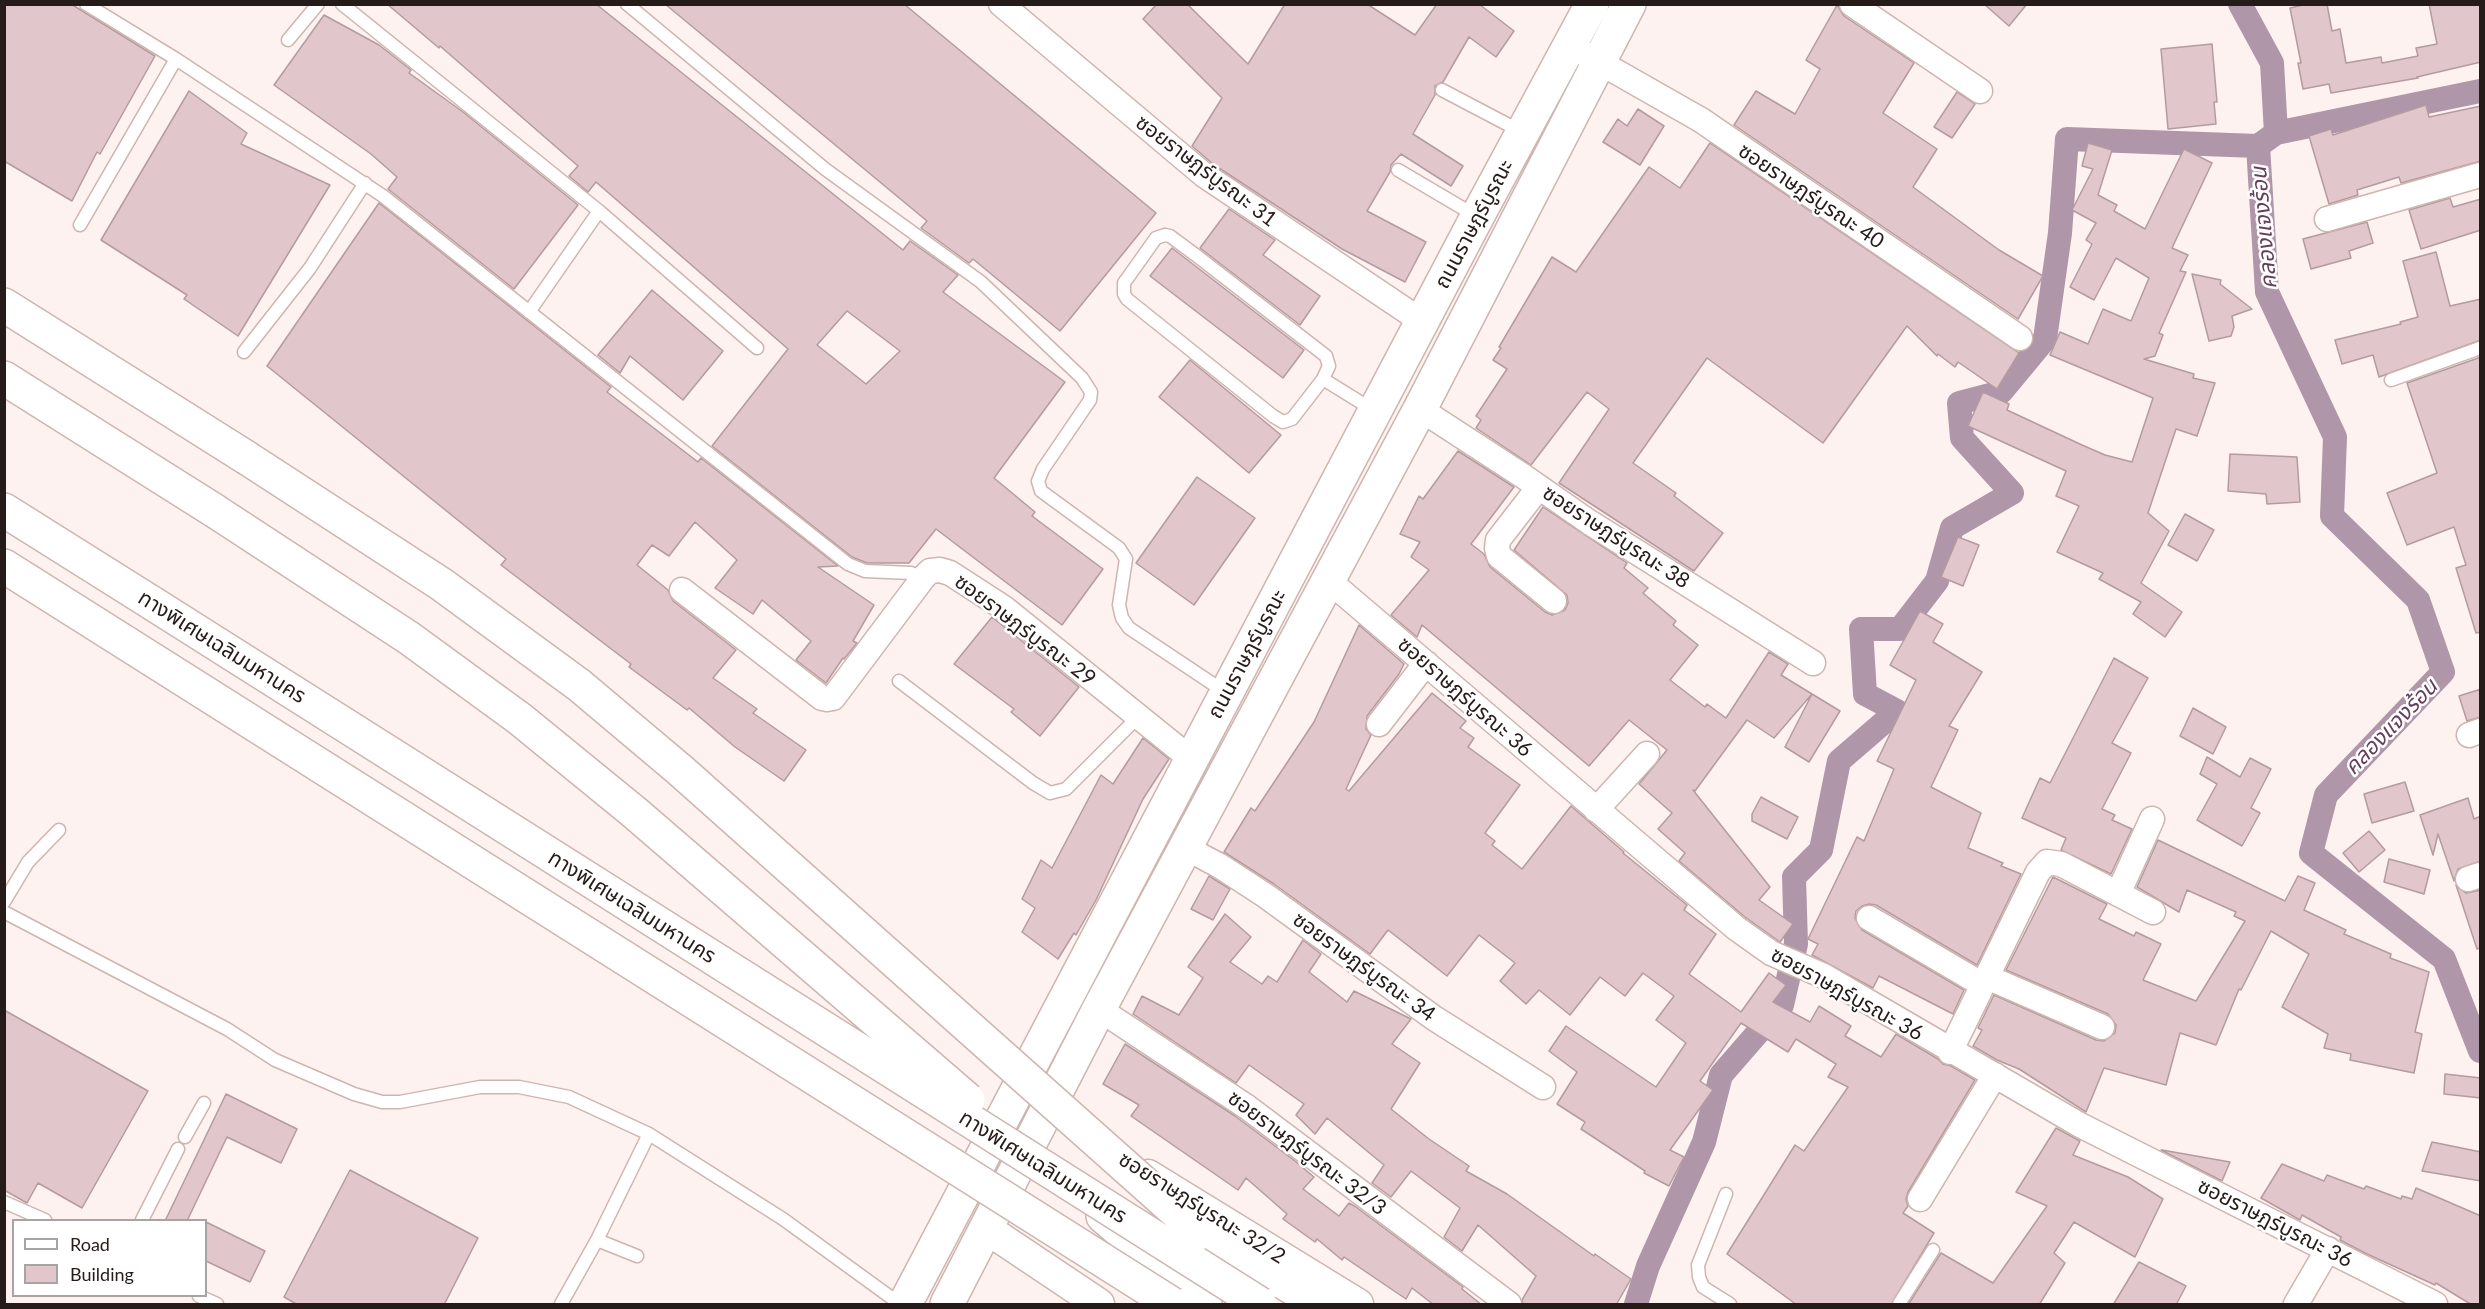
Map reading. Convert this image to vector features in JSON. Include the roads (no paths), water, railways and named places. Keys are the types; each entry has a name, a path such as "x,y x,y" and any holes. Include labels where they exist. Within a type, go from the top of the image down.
{"main road":[{"name":"ถนนราษฎร์บูรณะ","path":"905,1305 1523,132 1570,45 1606,6"},
{"name":"ถนนราษฎร์บูรณะ","path":"947,1305 1099,1009 1420,409 1599,62 1606,6"},
{"path":"4,305 441,584 579,685 680,770 1281,1305"},
{"path":"4,378 342,594 466,679 520,720 634,812 1206,1305"},
{"name":"ทางพิเศษเฉลิมมหานคร","path":"4,510 1260,1305"},
{"path":"4,566 1172,1305"},
{"path":"1103,1216 1188,1305"},
{"path":"1200,1233 1320,1305"}],"street":[{"name":"ซอยราษฎร์บูรณะ 31","path":"1001,4 1204,175 1423,322"},
{"path":"1852,4 1980,91"},
{"name":"ซอยราษฎร์บูรณะ 40","path":"1570,45 1701,120 2020,338"},
{"path":"2327,219 2481,175"},
{"name":"ซอยราษฎร์บูรณะ 38","path":"1420,409 1589,522 1813,663"},
{"path":"1539,487 1498,540 1498,556 1554,601"},
{"name":"ซอยราษฎร์บูรณะ 29","path":"682,590 822,698 827,699 833,698 922,578 930,571 940,570 950,573 1004,608 1191,759"},
{"name":"ซอยราษฎร์บูรณะ 36","path":"1328,580 1736,928 1771,953 1798,964 2080,1125 2435,1305"},
{"path":"1379,724 1426,663"},
{"path":"1596,810 1647,754"},
{"path":"2118,894 2152,819"},
{"name":"ซอยราษฎร์บูรณะ 34","path":"1186,848 1256,890 1434,1018 1543,1087"},
{"path":"1950,1052 2038,872 2047,862 2061,864 2153,912"},
{"path":"1869,918 1985,981 2102,1027"},
{"name":"ซอยราษฎร์บูรณะ 32/3","path":"1099,1009 1247,1107 1509,1305"},
{"path":"1920,1198 1995,1075"},
{"name":"ซอยราษฎร์บูรณะ 32/2","path":"1046,1111 1358,1305"},
{"path":"987,1228 1098,1305"},
{"path":"2296,1305 2328,1249"}],"lane":[{"path":"86,4 176,59 302,144 365,183 848,564 865,571 911,573 922,578"},
{"path":"288,40 318,4"},
{"path":"342,4 599,211 757,348"},
{"path":"627,4 825,169 981,282 1082,378 1091,392 1090,400 1043,470 1038,481 1041,491 1119,548 1126,559 1119,605 1122,618 1129,628 1226,693"},
{"path":"80,225 176,59"},
{"path":"1442,90 1523,132"},
{"path":"1398,170 1478,217"},
{"path":"244,352 310,268 365,183"},
{"path":"529,312 599,211"},
{"path":"1170,236 1322,352 1329,366 1323,379 1292,419 1288,422 1280,420 1127,299 1124,294 1124,283 1156,238 1170,236"},
{"path":"2391,380 2481,348"},
{"path":"1323,379 1375,411"},
{"path":"898,681 1033,783 1050,793 1066,789 1138,717"},
{"path":"4,902 28,862 59,830"},
{"path":"4,912 227,1029 275,1060 354,1094 382,1102 400,1102 480,1087 519,1087 569,1096 649,1134 783,1219 900,1305"},
{"path":"185,1137 204,1103"},
{"path":"561,1305 597,1240 649,1134"},
{"path":"143,1219 178,1149"},
{"path":"1726,1194 1698,1265 1703,1287 1730,1305"},
{"path":"4,1202 41,1219"},
{"path":"597,1240 637,1256"},
{"path":"1899,1305 1933,1250"},
{"path":"201,1297 217,1305"}],"waterway":[{"name":"คลองแจงร้อน","path":"2240,4 2272,63 2276,133 2258,146 2267,292 2335,437 2332,516 2418,600 2443,672 2326,795 2311,853 2444,959 2480,1051"},
{"path":"2276,133 2480,91"},
{"path":"1636,1304 1648,1266 1704,1142 1721,1075 1782,1005 1796,944 1794,877 1821,850 1839,761 1897,711 1865,694 1861,629 1900,629 1937,581 1952,528 2012,493 1962,438 1959,403 2001,392 2045,339 2060,233 2067,139 2258,146"}]}
